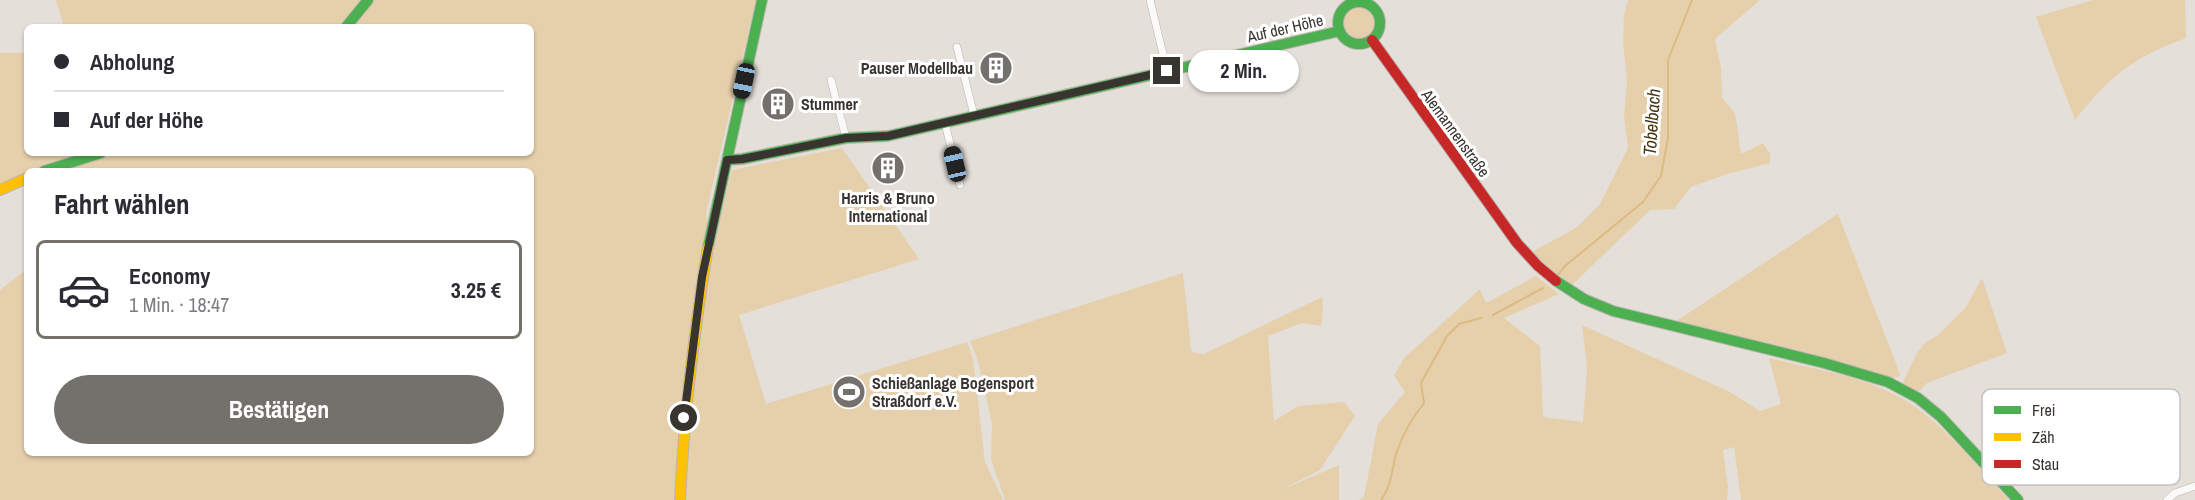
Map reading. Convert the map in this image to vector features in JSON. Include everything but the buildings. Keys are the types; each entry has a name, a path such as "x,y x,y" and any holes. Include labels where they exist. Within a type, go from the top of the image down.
{"street":[{"path":"348,24 368,0"},
{"path":"681,500 681,451 702,277 762,0"},
{"path":"1150,0 1167,71"},
{"path":"1350,2 1368,4 1378,13 1379,30 1372,40 1363,44 1345,39 1340,31 1338,22 1341,13 1350,2"},
{"name":"Auf der Höhe","path":"727,160 846,138 888,136 1340,31"},
{"name":"Alemannenstraße","path":"1372,40 1404,89 1517,243 1536,266 1558,284 1588,302 1613,311 1878,378 1918,398 1941,417 1982,461"},
{"path":"957,46 974,115"},
{"path":"831,80 846,138"},
{"path":"945,123 960,185"},
{"path":"54,168 92,156"},
{"path":"0,190 24,178"},
{"name":"Alemannenstraße","path":"2004,485 2018,500"},
{"path":"2168,500 2175,492 2195,486"}],"shaded area":[{"path":"56,0 362,0 342,24 63,24"},
{"path":"373,0 756,0 706,213 710,236 715,240 732,170 842,148 919,259 739,315 766,404 967,342 973,359 985,462 1003,500 0,500 0,290 24,271 24,456 534,456 534,168 70,168 109,156 534,156 534,24 353,24"},
{"path":"1628,0 1760,0 1715,39 1721,68 1722,98 1735,113 1741,154 1763,143 1770,154 1770,163 1727,174 1691,187 1674,209 1650,210 1569,288 1530,253 1576,228 1600,204 1628,148 1624,116 1627,82 1623,42 1624,15"},
{"path":"2093,0 2185,0 2186,38 2151,53 2123,70 2100,91 2075,120 2036,17"},
{"path":"1359,6 1371,11 1376,23 1371,35 1359,40 1347,35 1342,23 1347,11"},
{"path":"0,53 24,53 24,156 78,156 42,168 24,168 24,175 0,186"},
{"path":"1838,214 1900,374 1898,377 1888,378 1836,361 1675,322"},
{"path":"1183,273 1191,350 1195,353 1204,354 1322,297 1321,326 1302,323 1268,336 1274,421 1298,406 1344,402 1355,416 1320,470 1281,490 1339,465 1339,500 1005,500 991,459 992,424 978,361 970,341"},
{"path":"1536,276 1559,294 1504,318 1540,346 1543,417 1583,422 1587,368 1582,325 1730,392 1760,411 1781,404 1769,358 1849,377 1879,387 1911,404 1941,428 1982,471 1982,485 1995,485 2009,500 1741,500 1734,447 1723,450 1728,488 1727,500 1359,500 1364,497 1378,424 1405,392 1394,376 1404,358 1480,289 1486,303"},
{"path":"1982,278 2007,353 1927,383 1916,394 1903,382 1917,353 1925,343 1938,335 1966,307"}],"waterway":[{"name":"Tobelbach","path":"1556,277 1565,266 1643,202 1661,176 1668,138 1668,60 1692,0"},
{"name":"Tobelbach","path":"1493,315 1543,288"},
{"name":"Tobelbach","path":"1381,500 1389,484 1401,441 1411,421 1424,403 1421,383 1447,336 1459,324 1481,318"}],"traffic: fast":[{"path":"348,24 368,0"},
{"path":"708,247 762,0"},
{"path":"1359,2 1374,8 1380,23 1374,38 1359,44 1344,38 1338,23 1344,8 1359,2"},
{"path":"727,160 846,138 888,136 1340,31"},
{"path":"54,168 92,156"},
{"path":"1556,281 1584,299 1613,311 1824,363 1888,382 1918,398 1941,417 1982,461"},
{"path":"2004,485 2018,500"}],"traffic: slow":[{"path":"0,190 24,179"},
{"path":"680,500 690,373 708,247"}],"traffic: jam":[{"path":"1372,40 1517,243 1538,266 1556,281"}],"place":[{"name":"Pauser Modellbau","path":"996,68"},
{"name":"Stummer","path":"778,104"},
{"name":"Harris & Bruno International","path":"888,168"},
{"name":"Schießanlage Bogensport Straßdorf e.V.","path":"849,392"}],"route":[{"path":"684,418 702,277 727,160 846,138 888,136 1167,71"}]}
